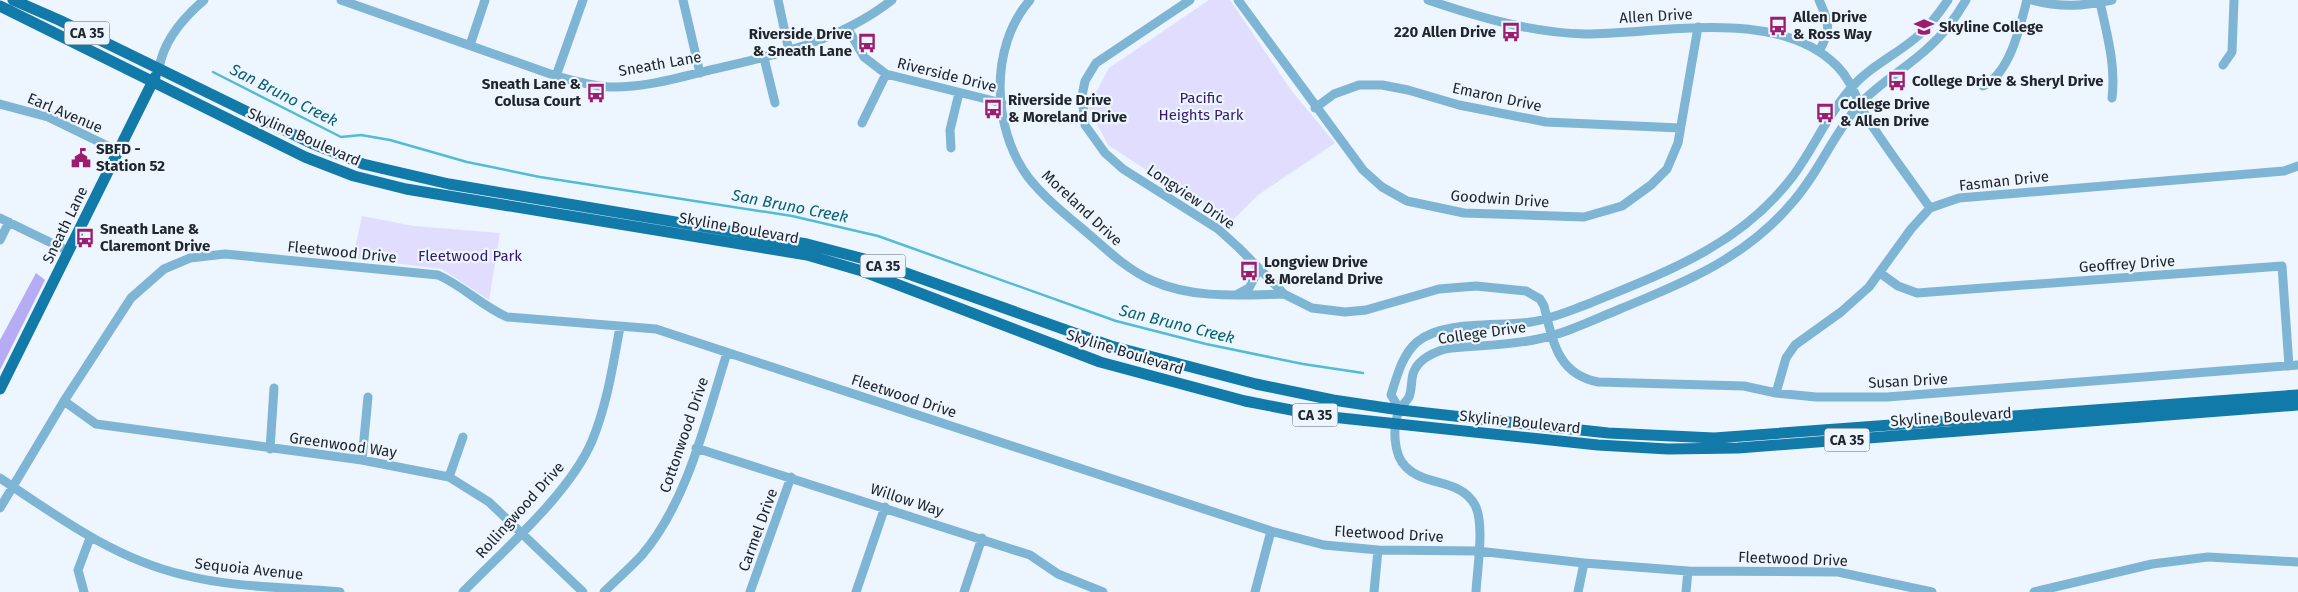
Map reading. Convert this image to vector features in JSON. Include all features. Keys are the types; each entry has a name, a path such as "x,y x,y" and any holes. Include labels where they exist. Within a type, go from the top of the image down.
{"main road":[{"name":"Skyline Boulevard","path":"13,0 59,20 313,144 350,160 388,171 449,184 807,244 872,262 1042,324 1150,358 1280,390 1400,410 1608,433 1714,438 2298,395"},
{"name":"Skyline Boulevard","path":"0,6 321,164 371,181 807,256 862,271 1068,351 1139,374 1295,411 1598,445 1703,449 2298,406"},
{"name":"Sneath Lane","path":"0,389 159,69"}],"street":[{"name":"Sneath Lane","path":"159,69 160,60 179,25 204,0"},
{"name":"Sneath Lane","path":"341,0 556,76 591,85 629,86 700,73 764,58 829,38 848,29 886,2"},
{"path":"470,45 485,0"},
{"path":"556,76 583,0"},
{"path":"683,0 700,73"},
{"path":"778,0 789,51"},
{"name":"Moreland Drive","path":"1030,0 1016,19 1008,37 1001,76 1002,103 1010,142 1027,176 1052,204 1116,258 1152,281 1187,292 1284,294"},
{"name":"Longview Drive","path":"1190,0 1096,63 1085,81 1082,96 1085,125 1105,153 1123,169 1219,230 1284,294 1312,308 1345,312 1366,310 1439,289 1457,287 1493,288 1533,293 1540,299 1550,327"},
{"name":"Goodwin Drive","path":"1238,0 1315,108 1343,141 1363,170 1382,187 1407,201 1464,213 1584,217 1622,206 1651,185 1667,169 1678,144 1698,27"},
{"name":"Allen Drive","path":"1428,0 1461,12 1548,31 1585,34 1698,27 1747,29 1786,37 1819,51 1836,65 1852,86 1860,104 1930,208"},
{"path":"1819,0 1826,17 1828,36 1819,51"},
{"name":"College Drive","path":"1948,0 1919,35 1852,86 1780,192 1735,234 1718,246 1550,327 1516,324 1440,331 1418,342 1408,352 1401,365 1391,395 1400,410 1409,396 1413,373 1419,363 1435,352 1550,327 1686,282 1708,271 1746,247 1777,220 1806,186 1841,130 1860,104 1888,78 1930,47 1944,32 1966,0"},
{"path":"1983,86 1994,80 2011,51 2027,0"},
{"path":"2032,0 2064,7 2112,0"},
{"path":"2223,65 2232,52 2234,0"},
{"path":"2100,2 2113,57 2114,82 2112,98"},
{"name":"Riverside Drive","path":"848,29 864,57 886,74 1002,103"},
{"path":"764,58 775,103"},
{"path":"862,123 886,74"},
{"name":"Emaron Drive","path":"1315,108 1334,94 1359,85 1382,86 1408,90 1459,105 1546,122 1680,128"},
{"path":"951,148 950,130 959,93"},
{"name":"Earl Avenue","path":"0,104 48,117 118,151"},
{"name":"Fasman Drive","path":"1776,393 1786,358 1795,345 1856,300 1880,273 1910,229 1930,208 1959,198 2284,171 2298,166"},
{"path":"0,218 68,251"},
{"path":"0,240 9,222"},
{"name":"Fleetwood Drive","path":"0,508 64,401 131,298 164,269 190,258 225,254 438,275 455,282 489,309 507,317 656,329 1271,531 1324,545 1378,550 1478,551 1584,563 1688,571 1838,572 1932,592"},
{"name":"Geoffrey Drive","path":"1880,273 1898,286 1917,293 2282,266 2294,366"},
{"path":"1238,294 1249,288 1259,269"},
{"name":"Rollingwood Drive","path":"463,592 523,532 568,481 591,442 608,394 620,327"},
{"name":"Susan Drive","path":"1550,327 1559,355 1565,366 1585,380 1598,382 1744,386 1776,393 1838,398 1907,396 2294,366"},
{"name":"Cottonwood Drive","path":"604,592 643,554 668,516 682,489 727,352"},
{"path":"270,449 274,388"},
{"path":"362,460 368,397"},
{"name":"Greenwood Way","path":"64,401 96,424 362,460 449,477 489,502 523,532 583,592"},
{"path":"1400,410 1397,423 1396,448 1406,467 1416,474 1462,490 1476,506 1479,520 1476,592"},
{"path":"449,477 463,437"},
{"name":"Willow Way","path":"696,448 1030,554 1058,574 1103,592"},
{"name":"Carmel Drive","path":"750,592 791,477"},
{"name":"Sequoia Avenue","path":"0,478 90,538 151,565 184,575 219,582 292,590 340,592"},
{"path":"856,592 885,507"},
{"path":"1255,592 1271,531"},
{"path":"84,592 78,570 90,538"},
{"path":"964,592 982,538"},
{"path":"1374,592 1378,550"},
{"path":"2034,592 2152,564 2208,557 2298,562"},
{"path":"1578,592 1584,563"},
{"path":"1686,592 1688,571"}],"green space":[{"name":"Pacific Heights Park","path":"1209,0 1230,0 1291,90 1335,143 1258,195 1229,224 1108,145 1088,107 1109,68"},
{"name":"Fleetwood Park","path":"362,216 413,226 500,233 489,300 442,269 353,258"}],"shaded area":[{"path":"36,273 45,280 0,370 0,340"}],"waterway":[{"name":"San Bruno Creek","path":"213,72 341,137 361,135 390,140 467,162 540,177 792,216 878,236 1116,321 1206,344 1303,364 1363,373"}],"place":[{"name":"Allen Drive & Ross Way","path":"1778,26"},
{"name":"Skyline College","path":"1924,27"},
{"name":"220 Allen Drive","path":"1511,32"},
{"name":"Riverside Drive & Sneath Lane","path":"867,43"},
{"name":"College Drive & Sheryl Drive","path":"1897,81"},
{"name":"Sneath Lane & Colusa Court","path":"596,93"},
{"name":"Riverside Drive & Moreland Drive","path":"993,109"},
{"name":"College Drive & Allen Drive","path":"1825,113"},
{"name":"SBFD - Station 52","path":"81,158"},
{"name":"Sneath Lane & Claremont Drive","path":"85,238"},
{"name":"Longview Drive & Moreland Drive","path":"1249,271"}]}
